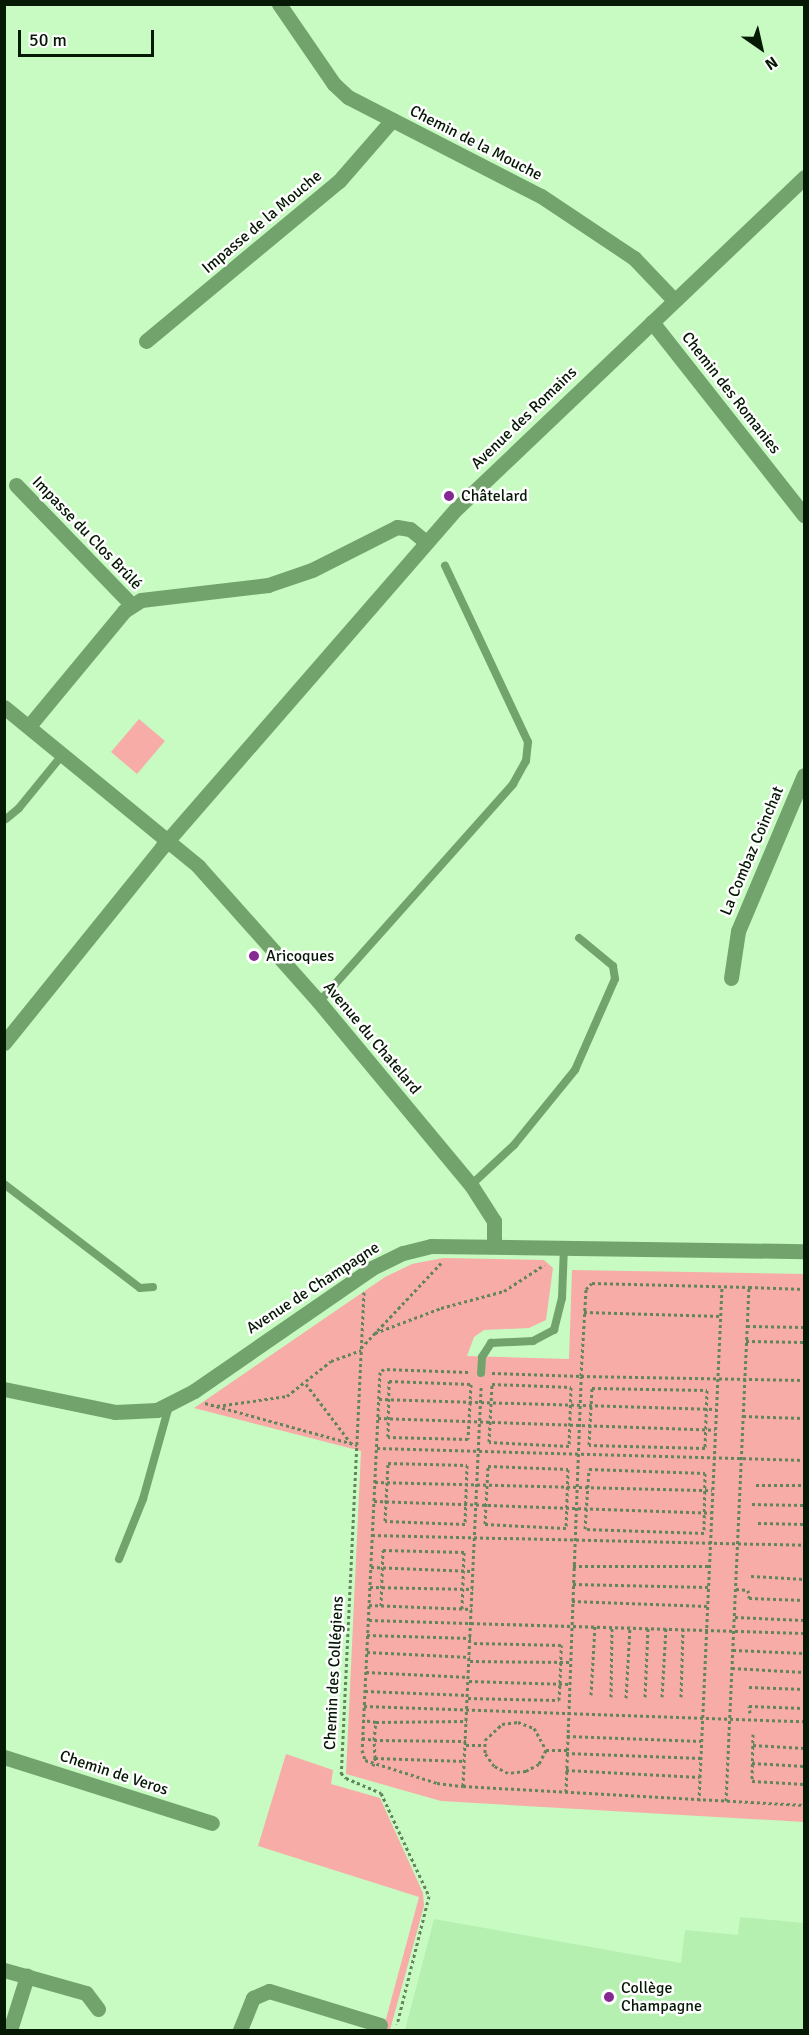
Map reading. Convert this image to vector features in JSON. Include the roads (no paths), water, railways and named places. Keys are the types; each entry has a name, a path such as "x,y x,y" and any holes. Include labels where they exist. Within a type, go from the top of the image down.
{"street":[{"name":"Chemin de la Mouche","path":"279,4 334,84 348,97 541,196 634,258 674,300"},
{"name":"Impasse de la Mouche","path":"146,341 339,181 392,120"},
{"name":"Avenue des Romains","path":"4,1043 169,839 426,542 489,475 804,177"},
{"name":"Chemin des Romanies","path":"652,322 804,515"},
{"name":"Impasse du Clos Brûlé","path":"16,485 132,605"},
{"path":"29,726 132,605 151,598 268,585 312,570 397,527 410,529 426,542"},
{"name":"Avenue du Chatelard","path":"4,707 169,839 198,866 319,1002 471,1185 490,1213 494,1245"},
{"name":"La Combaz Coinchat","path":"731,978 738,931 804,775"},
{"name":"Avenue de Champagne","path":"4,1389 115,1412 144,1412 169,1406 359,1276 403,1253 446,1245 804,1251"},
{"name":"Chemin de Veros","path":"4,1757 212,1823"},
{"path":"4,1970 87,1993 98,2009"},
{"path":"10,2031 27,1976"},
{"path":"240,2031 253,1998 269,1991 380,2025"}],"lane":[{"path":"319,1002 513,784 526,761 528,742 445,566"},
{"path":"6,819 20,808 63,754"},
{"path":"471,1185 514,1145 574,1070 615,980 613,966 579,938"},
{"path":"4,1184 140,1288 153,1287"},
{"path":"481,1372 482,1357 491,1343 533,1341 554,1330 562,1298 564,1246"},
{"path":"119,1559 143,1499 169,1406"}],"place":[{"name":"Châtelard","path":"449,496"},
{"name":"Aricoques","path":"254,956"},
{"name":"Collège Champagne","path":"609,1997"}]}
